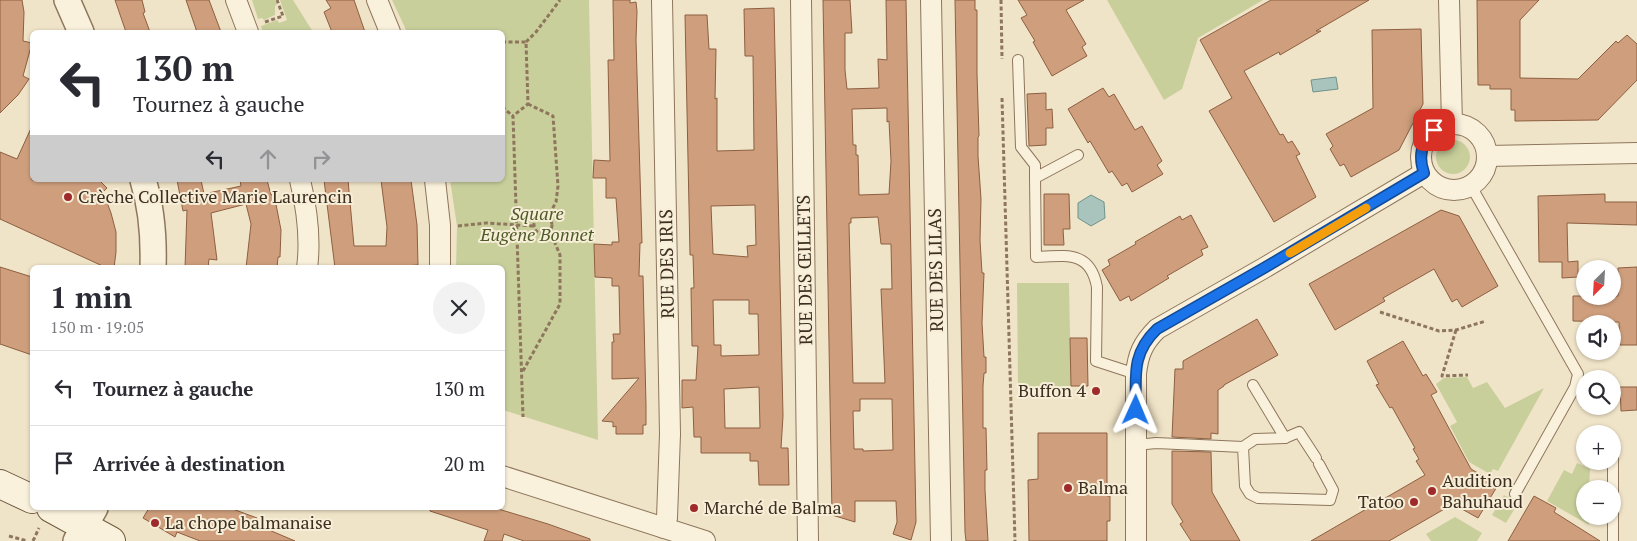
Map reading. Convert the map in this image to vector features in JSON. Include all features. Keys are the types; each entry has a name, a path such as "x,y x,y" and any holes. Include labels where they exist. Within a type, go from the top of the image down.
{"main road":[{"path":"0,484 30,498"},
{"path":"55,510 111,541"}],"street":[{"path":"67,0 80,30"},
{"path":"85,0 96,30"},
{"path":"236,0 253,28"},
{"path":"377,0 389,30"},
{"name":"RUE DES IRIS","path":"662,0 670,434 667,518 664,528"},
{"name":"RUE DES ŒILLETS","path":"801,0 808,541"},
{"name":"RUE DES LILAS","path":"931,0 941,541"},
{"path":"1449,0 1452,124"},
{"path":"1452,124 1469,127 1477,132 1486,148 1487,156 1483,173 1471,186 1461,190 1450,191 1440,188 1424,173 1420,154 1427,137 1442,126 1452,124"},
{"path":"1487,156 1637,153"},
{"path":"1136,541 1136,374 1137,359 1147,339 1157,329 1424,173"},
{"path":"144,182 149,201 154,238 153,265"},
{"path":"300,182 307,210 310,249 307,265"},
{"path":"435,182 440,225 440,265"},
{"path":"505,477 705,541"}],"lane":[{"path":"1018,60 1021,147 1035,165 1036,257 1074,256 1086,263 1095,278 1097,287 1096,361 1136,374"},
{"path":"1035,178 1078,155"},
{"path":"1471,186 1578,374 1575,388 1515,494"},
{"path":"1253,385 1284,438"},
{"path":"1136,446 1156,444 1243,447 1255,439 1284,438 1299,432 1318,461 1333,490 1330,500 1258,498 1250,494 1246,486 1243,447"},
{"path":"1613,470 1613,541"}],"path":[{"path":"253,28 282,16 277,0"},
{"path":"505,42 526,42 560,0"},
{"path":"1000,0 1002,60"},
{"path":"526,42 528,104"},
{"path":"1002,89 1015,541"},
{"path":"513,116 528,104"},
{"path":"528,104 553,116 558,186 556,202 548,217"},
{"path":"505,109 513,116 523,417"},
{"path":"523,372 560,304 560,255 550,231 552,222 548,217 543,216 538,218 534,226"},
{"path":"457,226 486,223 518,224 534,226 539,233 545,234 550,231"},
{"path":"1380,312 1439,331 1456,330 1486,321"},
{"path":"1456,330 1442,376 1468,376"},
{"path":"10,536 27,541"}],"green space":[{"path":"252,0 275,0 277,4 275,6 275,15 264,20 262,18 258,19"},
{"path":"280,0 293,0 312,30 262,30 261,26 277,20 279,23 287,20"},
{"name":"Square Eugène Bonnet","path":"392,0 589,0 598,440 505,411 505,265 456,265 457,226 450,182 505,182 505,30 406,30"},
{"path":"1107,0 1263,0 1198,38 1182,89 1164,100"},
{"path":"1453,140 1460,141 1465,145 1469,150 1469,164 1465,169 1460,173 1453,174 1446,173 1441,169 1437,164 1436,157 1437,150 1441,145 1446,141"},
{"path":"1017,283 1069,283 1071,386 1018,387"},
{"path":"1467,377 1473,388 1487,382 1505,408 1544,388 1498,471 1493,469 1490,474 1469,462 1450,426 1457,422 1436,384 1444,378"},
{"path":"1576,465 1576,470 1590,470 1589,480 1576,480 1576,518 1547,501 1564,470 1572,474"},
{"path":"1504,495 1518,503 1506,523 1492,515"},
{"path":"1455,517 1482,533 1477,541 1431,541 1426,534"}],"water":[{"path":"1336,77 1338,89 1313,92 1311,80"},
{"path":"1091,195 1104,202 1105,218 1091,226 1078,218 1078,203"}],"building":[{"path":"0,0 22,0 24,12 23,41 30,43 30,50 23,76 29,79 18,95 0,113"},
{"path":"115,0 142,0 145,12 143,13 149,30 125,30"},
{"path":"186,0 209,0 220,30 196,30"},
{"path":"326,0 354,0 364,30 331,30 324,12 331,8"},
{"path":"613,0 630,0 630,3 636,2 637,11 636,40 642,243 640,243 639,276 643,276 646,406 646,425 643,425 643,434 616,434 616,426 613,427 613,422 602,421 639,378 612,379 613,334 620,334 619,286 612,286 612,278 595,277 594,244 612,245 612,242 619,242 616,198 606,198 606,178 593,178 594,160 610,161 608,60 614,60"},
{"path":"823,0 850,0 852,33 845,33 847,89 879,88 878,59 887,60 886,0 906,0 916,522 911,540 893,534 897,522 896,501 855,501 855,522 832,515","holes":["887,108 891,161 889,194 859,195 858,155 856,155 856,145 853,145 852,109","878,217 881,244 891,244 892,289 881,289 885,383 853,383 849,223 851,223 851,218","860,399 892,399 893,450 863,451 863,449 854,449 853,411 860,411"]},
{"path":"955,0 975,0 975,10 977,10 978,156 981,199 980,240 982,273 984,273 982,323 984,357 986,357 986,373 984,373 983,386 983,428 986,428 987,470 985,470 985,490 988,541 966,541 965,532"},
{"path":"1018,0 1084,0 1066,10 1086,44 1082,47 1087,56 1052,76 1033,42 1035,41 1021,18 1027,15"},
{"path":"1271,0 1369,0 1280,55 1279,52 1244,71 1280,135 1283,134 1288,143 1292,141 1300,154 1296,156 1316,197 1274,222 1209,111 1232,98 1200,40"},
{"path":"1477,0 1539,0 1520,20 1520,78 1578,79 1616,41 1618,43 1627,35 1637,44 1637,80 1598,120 1515,121 1515,110 1511,110 1511,89 1490,89 1490,85 1478,85"},
{"path":"774,8 783,416 781,448 788,448 789,485 759,485 758,461 750,461 750,453 701,453 701,437 694,437 693,407 682,408 682,380 696,380 698,346 692,346 691,288 694,288 693,255 690,255 685,15 707,15 709,49 716,49 717,151 754,150 753,56 745,56 744,9","holes":["755,205 756,245 747,246 748,257 713,254 711,206","713,300 749,300 749,314 758,314 759,355 721,356 721,345 714,345","759,387 760,428 725,428 724,389"]},
{"path":"1421,29 1423,104 1399,150 1351,177 1344,164 1340,166 1330,149 1333,146 1326,134 1373,108 1372,30"},
{"path":"1103,88 1109,97 1114,94 1135,130 1142,126 1162,161 1157,165 1163,174 1132,192 1127,183 1122,186 1112,171 1109,173 1068,109"},
{"path":"1046,93 1046,110 1052,109 1053,128 1046,128 1046,145 1029,146 1027,94"},
{"path":"30,130 30,182 101,182 107,188 103,192 116,232 114,265 100,265 0,219 0,152 17,159"},
{"path":"177,182 201,182 204,194 241,186 240,182 268,182 271,195 274,194 281,230 280,257 278,257 277,265 246,265 251,224 246,204 211,213 217,260 209,259 208,265 185,265 187,210 183,211"},
{"path":"324,182 348,182 354,246 386,246 387,227 381,182 411,182 417,225 418,265 335,265"},
{"path":"1044,194 1069,194 1070,229 1063,229 1064,245 1044,245"},
{"path":"1605,194 1605,202 1637,202 1637,225 1567,223 1568,262 1576,261 1576,277 1562,278 1562,262 1539,262 1538,196"},
{"path":"1441,210 1459,216 1498,286 1462,307 1457,299 1452,302 1434,269 1383,298 1385,301 1335,330 1309,284"},
{"path":"1191,215 1208,247 1201,250 1203,255 1167,276 1169,278 1131,301 1129,296 1120,301 1102,270 1110,265 1108,260 1180,216 1182,220"},
{"path":"0,267 30,276 30,354 0,344"},
{"path":"1637,267 1637,345 1621,345 1621,315 1576,315 1576,321 1573,321 1573,296 1576,296 1576,305 1621,305 1621,268"},
{"path":"1257,319 1278,355 1218,390 1218,434 1211,433 1211,439 1172,437 1175,369 1183,369 1183,361"},
{"path":"1070,338 1087,338 1088,386 1071,386"},
{"path":"1403,341 1423,376 1426,374 1437,392 1431,395 1471,469 1498,485 1478,518 1453,504 1389,541 1311,541 1425,475 1416,461 1419,459 1413,449 1415,448 1392,407 1390,408 1376,385 1379,384 1367,361"},
{"path":"1621,387 1637,387 1637,410 1621,411"},
{"name":"Balma","path":"1038,433 1107,433 1107,496 1110,496 1110,521 1107,521 1107,541 1029,541 1028,480 1038,479"},
{"path":"1172,451 1211,452 1212,492 1240,541 1191,541 1180,524 1183,522 1172,504"},
{"path":"1534,496 1556,508 1554,512 1600,541 1508,541"},
{"path":"148,510 235,510 257,518 255,524 295,541 200,541 177,532 175,537 143,518"},
{"path":"502,510 548,524 590,539 590,541 524,541 504,534 502,541 484,541 488,530 430,511"}],"slow traffic":[{"path":"1290,253 1366,208"}],"place":[{"name":"Crèche Collective Marie Laurencin","path":"68,197"},
{"name":"Buffon 4","path":"1096,391"},
{"name":"Balma","path":"1068,488"},
{"name":"Audition Bahuhaud","path":"1432,491"},
{"name":"Tatoo","path":"1414,502"},
{"name":"Marché de Balma","path":"694,508"},
{"name":"La chope balmanaise","path":"155,523"}],"route":[{"path":"1136,410 1137,359 1141,348 1157,329 1424,173 1420,154 1422,145 1434,130"}]}
